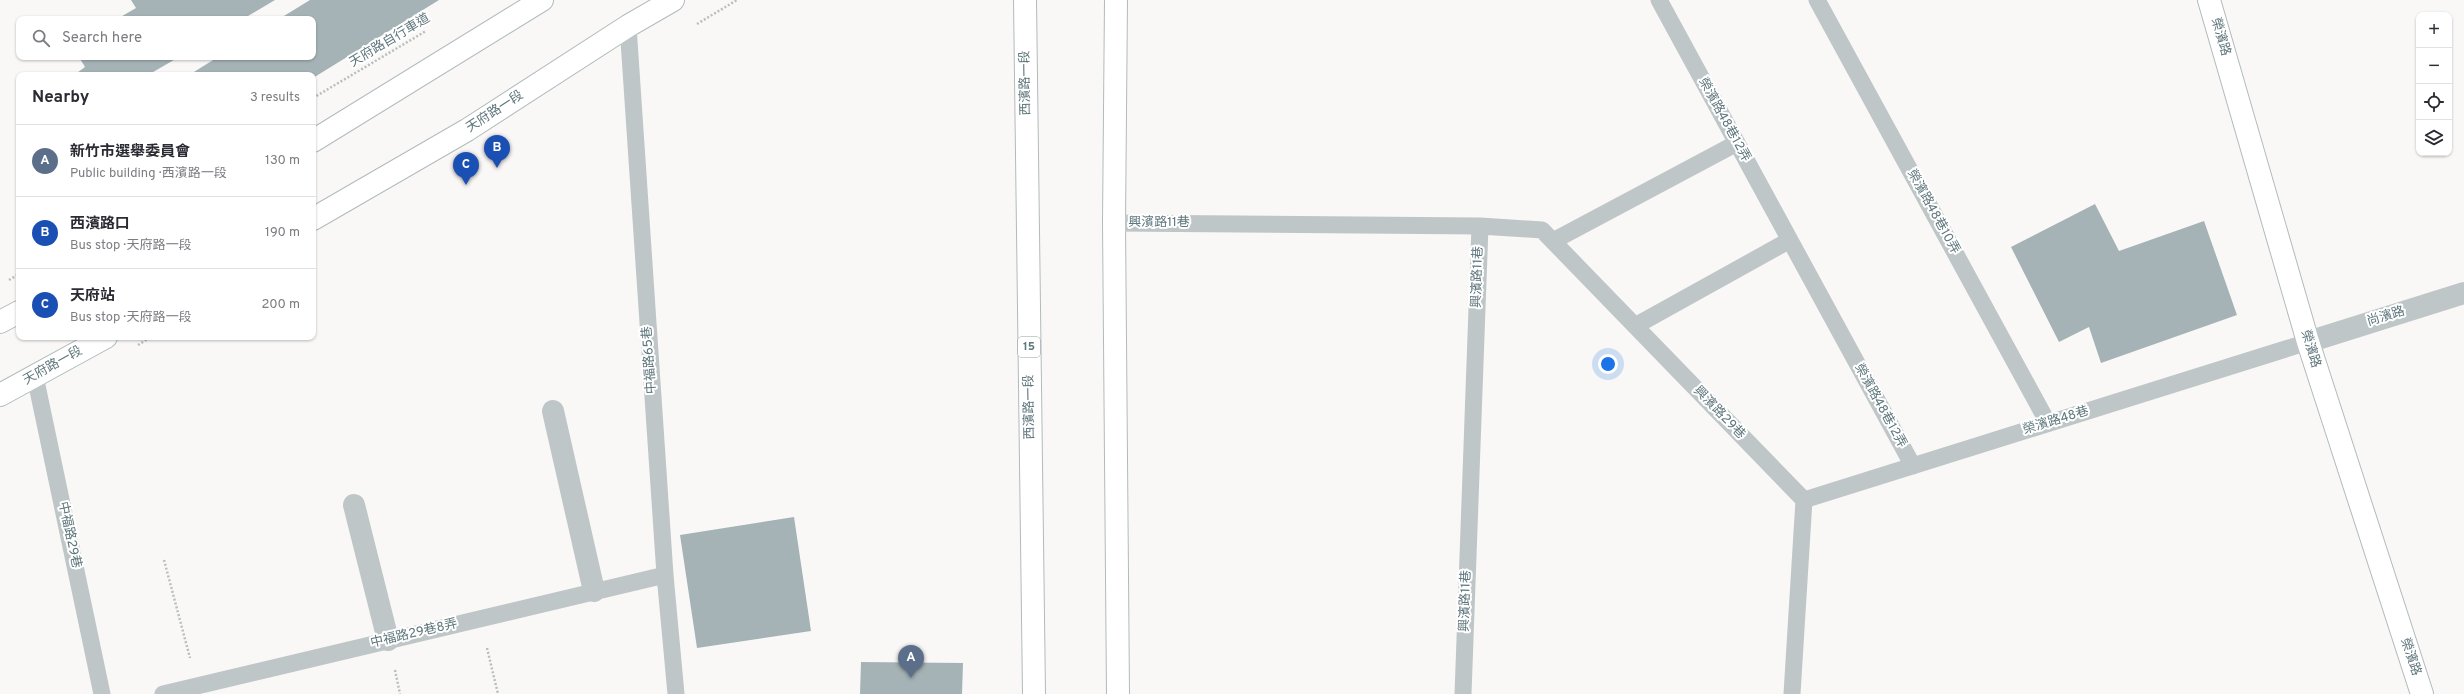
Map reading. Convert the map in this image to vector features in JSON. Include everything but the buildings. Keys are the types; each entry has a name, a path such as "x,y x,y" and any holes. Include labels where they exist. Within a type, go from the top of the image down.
{"street":[{"path":"316,139 542,0"},
{"name":"天府路一段","path":"316,217 467,130 628,26 674,0"},
{"name":"西濱路一段","path":"1024,0 1034,694"},
{"path":"1116,0 1114,223 1118,694"},
{"name":"榮濱路","path":"2209,0 2308,342 2422,694"},
{"name":"尚濱路","path":"2308,342 2464,293"},
{"path":"0,322 16,314"},
{"name":"天府路一段","path":"0,395 101,340"},
{"path":"553,411 594,591"},
{"path":"354,505 388,640"}],"lane":[{"name":"榮濱路48巷12弄","path":"1659,0 1913,466"},
{"name":"榮濱路48巷10弄","path":"1817,0 2048,423"},
{"name":"中福路65巷","path":"628,26 665,575 676,694"},
{"path":"1553,241 1737,143"},
{"name":"興濱路11巷","path":"1114,223 1480,226 1463,694"},
{"name":"興濱路29巷","path":"1480,226 1542,230 1804,500"},
{"path":"1635,326 1790,240"},
{"name":"榮濱路48巷","path":"1804,500 2308,342"},
{"name":"中福路29巷","path":"35,376 102,694"},
{"path":"1792,694 1804,500"},
{"name":"中福路29巷8弄","path":"163,694 665,575"}],"path":[{"name":"天府路自行車道","path":"316,96 430,29"},
{"path":"164,560 197,686"},
{"path":"480,618 498,694"}],"place":[{"name":"西濱路口","path":"497,168"},
{"name":"天府站","path":"466,185"},
{"name":"新竹市選舉委員會","path":"911,678"}]}
